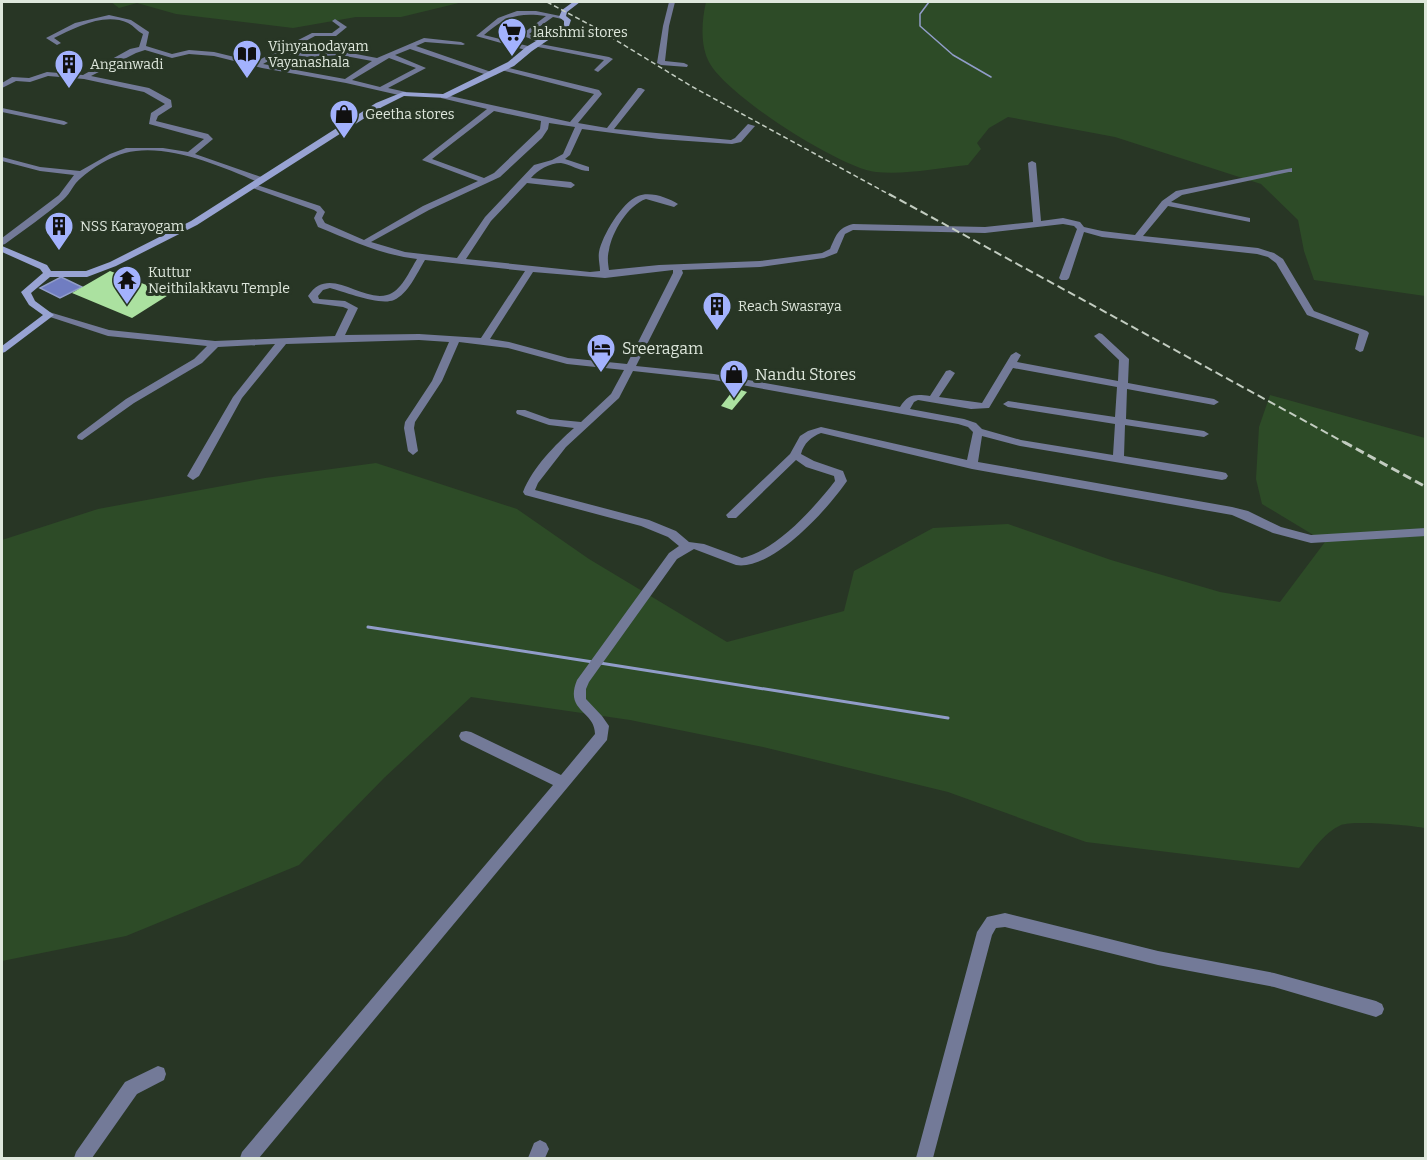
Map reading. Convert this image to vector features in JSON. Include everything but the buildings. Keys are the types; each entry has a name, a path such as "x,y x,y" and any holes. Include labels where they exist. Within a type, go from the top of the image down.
{"street":[{"path":"562,17 564,11 577,2"},
{"path":"672,2 661,63 684,65"},
{"path":"441,56 479,36 515,12 532,11 568,20 567,26 535,45 504,68 444,96"},
{"path":"535,45 524,35 552,15"},
{"path":"57,43 49,38 98,19 116,17 130,21 138,30 147,33 142,48"},
{"path":"257,64 314,34 334,34 344,27 335,21"},
{"path":"57,26 68,29"},
{"path":"479,36 609,60 598,70"},
{"path":"346,81 378,60 428,39 461,44"},
{"path":"411,47 493,74"},
{"path":"84,77 142,48 172,56 189,52 208,53 403,94 444,96 492,109 575,126 669,140 732,142 738,140 751,126"},
{"path":"281,51 308,55 340,53 378,60"},
{"path":"381,89 422,68 388,56"},
{"path":"460,261 488,219 537,167 559,160 566,155 575,126 598,94 504,68"},
{"path":"2,86 15,79 30,80 47,74 84,77 146,90 168,102 169,105 154,115 152,122 209,139 189,155"},
{"path":"609,130 641,90"},
{"path":"403,94 350,122 194,223 100,270 87,274 48,274 26,292 27,298 49,315 108,333 215,344 419,337 484,340 567,361 632,366 714,377 960,421 978,430 1020,443 1222,476"},
{"path":"486,182 426,160 492,109"},
{"path":"2,110 64,123"},
{"path":"364,243 418,212 486,182 532,143 544,129 545,120"},
{"path":"2,242 63,195 80,173 115,154 131,149 215,160 261,180"},
{"path":"2,159 40,169 80,173"},
{"path":"559,160 586,169"},
{"path":"1032,163 1037,223"},
{"path":"1137,238 1165,203 1179,193 1288,170"},
{"path":"525,180 570,185"},
{"path":"251,186 317,208 321,212 318,218 321,225 390,252 422,258 530,270 605,275 677,268 760,264 824,255 834,250 840,233 845,229 853,228 985,230 1022,228 1037,223 1071,222 1081,229 1137,238 1258,251 1271,255 1280,261 1310,313 1364,333 1360,349"},
{"path":"605,275 603,257 608,238 621,217 637,199 644,197 674,204"},
{"path":"1165,203 1247,220"},
{"path":"1064,278 1081,229"},
{"path":"2,249 44,267 48,274"},
{"path":"338,339 353,308 345,304 316,301 313,296 316,292 330,285 377,298 391,298 403,288 422,258"},
{"path":"677,268 678,273 671,289 632,366 611,401 561,445 533,482 530,492 645,523 672,534 687,546 702,547 738,562 748,562 779,544 841,481 840,474 800,460 795,454"},
{"path":"484,340 530,270"},
{"path":"2,350 49,315"},
{"path":"1099,336 1124,359 1118,459"},
{"path":"413,451 410,422 430,393 455,340"},
{"path":"193,476 238,397 254,374 283,341"},
{"path":"82,437 130,401 198,361 215,344"},
{"path":"903,411 914,397 985,406 1013,359 1123,386 1214,402"},
{"path":"933,399 950,373"},
{"path":"1008,404 1204,434"},
{"path":"521,412 549,422 582,425"},
{"path":"732,515 795,454 796,448 809,433 821,430 972,465 1232,511 1298,537 1311,539 1425,532"},
{"path":"972,465 978,430"},
{"path":"248,1158 602,736 602,726 578,701 577,692 583,680 673,556 687,546"},
{"path":"466,736 563,783"},
{"path":"925,1158 985,932 992,922 1005,920 1158,958 1274,980 1376,1009"},
{"path":"82,1158 131,1088 158,1074"}],"green space":[{"path":"111,2 463,2 401,17 356,17 293,28 176,14 137,3 119,8"},
{"path":"706,2 1425,2 1425,296 1314,280 1304,251 1298,220 1261,184 1115,137 1008,117 989,128 977,143 981,149 968,165 899,173 876,172 859,167 811,144 784,127 735,91 718,74 705,53 703,23"},
{"path":"1270,395 1425,438 1425,828 1369,823 1341,825 1323,838 1299,868 1086,842 948,792 763,747 630,720 471,697 384,778 299,865 126,936 2,961 2,540 98,509 265,478 376,463 517,509 589,559 727,642 844,611 854,571 933,528 1008,524 1111,560 1220,592 1280,602 1325,542 1262,504 1256,479 1259,427"}],"water":[{"path":"61,277 82,287 60,298 40,288"}],"waterway":[{"path":"929,2 920,14 920,26 953,55 991,77"},
{"path":"368,627 593,662"},
{"path":"600,663 948,718"}],"railway":[{"path":"547,2 596,28 691,86 892,196"},
{"path":"889,194 1347,444"},
{"path":"1344,442 1426,487"}],"place":[{"name":"lakshmi stores","path":"512,58"},
{"name":"Vijnyanodayam Vayanashala","path":"247,80"},
{"name":"Anganwadi","path":"69,90"},
{"name":"Geetha stores","path":"344,140"},
{"name":"NSS Karayogam","path":"59,252"},
{"name":"Kuttur Neithilakkavu Temple","path":"127,306"},
{"name":"Reach Swasraya","path":"717,332"},
{"name":"Sreeragam","path":"601,374"},
{"name":"Nandu Stores","path":"734,400"}]}
